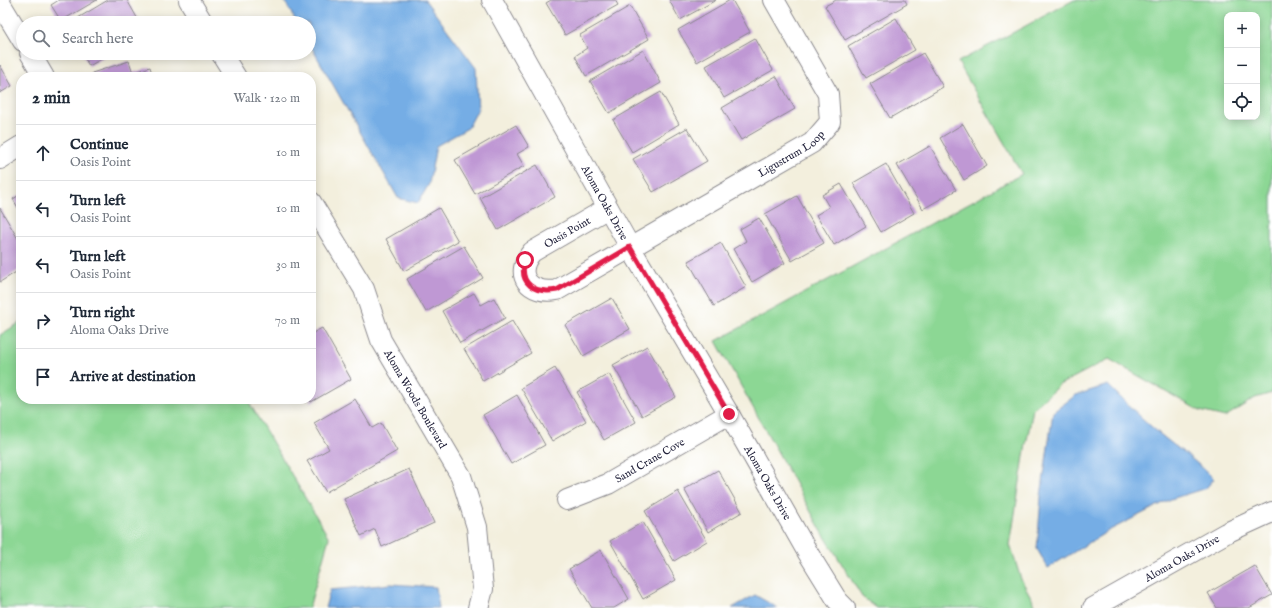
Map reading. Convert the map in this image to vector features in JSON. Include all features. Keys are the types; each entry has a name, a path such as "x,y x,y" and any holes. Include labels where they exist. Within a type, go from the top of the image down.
{"street":[{"path":"189,0 199,16"},
{"name":"Aloma Oaks Drive","path":"492,0 630,247 729,414 808,553 837,600 845,608"},
{"name":"Ligustrum Loop","path":"630,247 812,143 830,122 828,94 774,0"},
{"path":"0,3 16,30"},
{"path":"34,60 41,72"},
{"path":"225,60 233,72"},
{"path":"0,159 16,149"},
{"name":"Oasis Point","path":"608,208 532,252 525,260 523,267 524,276 528,284 536,290 546,292 557,290 630,247"},
{"name":"Aloma Woods Boulevard","path":"316,210 364,289 381,340 461,476 477,527 483,589 478,608"},
{"name":"Sand Crane Cove","path":"567,500 608,484 729,414"},
{"name":"Aloma Oaks Drive","path":"1093,608 1226,533 1272,512"}],"green space":[{"path":"1074,0 1272,0 1272,393 1255,398 1225,417 1200,411 1109,359 1059,385 1033,409 1010,545 1021,579 1037,608 877,608 862,597 821,530 716,341 1022,174 958,62"},
{"path":"16,325 16,404 250,404 329,538 309,608 0,608 0,335"}],"water":[{"path":"284,0 425,0 476,68 478,109 468,128 436,146 429,184 418,203 398,198 316,55 316,16 293,16"},
{"path":"1108,385 1153,428 1195,461 1214,479 1206,488 1171,499 1108,531 1048,568 1037,549 1041,496 1053,412 1076,395"},
{"path":"391,584 436,587 439,608 325,608 330,590"},
{"path":"755,595 778,608 732,608"}],"building":[{"path":"59,0 97,0 70,16 58,16 51,5"},
{"path":"108,0 127,0 136,16 81,16"},
{"path":"551,0 615,0 618,5 565,35 546,3"},
{"path":"669,0 716,0 680,20"},
{"path":"732,0 750,32 697,62 678,30"},
{"path":"836,0 905,0 907,4 845,40 825,6"},
{"path":"630,6 649,39 586,76 575,56 587,48 580,35"},
{"path":"896,18 915,50 866,78 848,46"},
{"path":"755,38 773,70 724,98 706,66"},
{"path":"643,50 661,83 609,113 590,81"},
{"path":"923,53 943,87 890,118 870,84"},
{"path":"86,60 100,60 89,66"},
{"path":"129,61 133,72 95,72"},
{"path":"0,65 12,86 0,93"},
{"path":"150,67 152,72 136,72"},
{"path":"776,76 795,109 741,140 722,108"},
{"path":"661,92 679,124 632,152 613,120"},
{"path":"963,124 987,166 964,180 940,138"},
{"path":"516,125 529,147 517,154 524,166 475,194 455,160"},
{"path":"687,128 707,161 653,192 633,159"},
{"path":"930,146 956,190 923,209 897,165"},
{"path":"886,164 914,213 881,232 853,183"},
{"path":"537,165 555,197 498,230 480,198"},
{"path":"841,184 866,226 834,245 816,215 829,207 822,195"},
{"path":"797,196 824,243 792,261 765,214"},
{"path":"16,197 16,204 13,199"},
{"path":"0,208 16,235 16,272 0,282"},
{"path":"439,208 458,241 404,271 386,239"},
{"path":"759,218 785,263 752,282 733,249 746,241 740,229"},
{"path":"721,243 746,287 714,306 688,261"},
{"path":"464,246 483,278 426,312 407,279"},
{"path":"474,293 481,305 494,298 505,318 460,343 442,311"},
{"path":"612,298 630,329 583,356 565,325"},
{"path":"512,321 531,353 483,381 464,349"},
{"path":"322,328 351,379 316,399 316,331"},
{"path":"647,346 676,397 642,416 613,365"},
{"path":"555,368 586,421 552,441 521,388"},
{"path":"609,374 636,422 604,440 577,392"},
{"path":"517,395 545,445 511,464 483,415"},
{"path":"355,399 372,428 381,423 397,451 326,492 307,461 329,449 314,423"},
{"path":"409,469 434,523 382,547 375,529 361,536 344,499"},
{"path":"718,470 742,512 708,532 684,489"},
{"path":"678,491 707,541 674,561 645,511"},
{"path":"643,522 676,580 643,599 610,541"},
{"path":"601,550 629,599 614,608 592,608 569,569"},
{"path":"1255,566 1272,595 1249,608 1217,608 1208,593"}],"route":[{"path":"525,260 523,267 524,276 528,284 536,290 546,292 557,290 630,247 729,414"}]}
